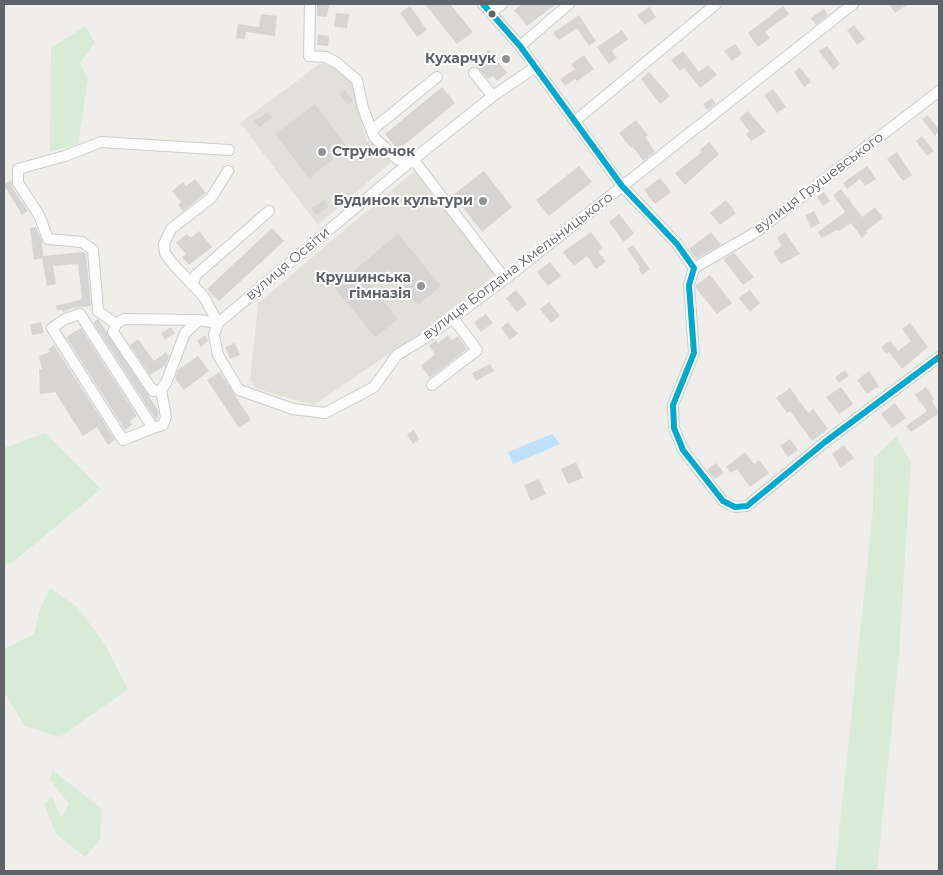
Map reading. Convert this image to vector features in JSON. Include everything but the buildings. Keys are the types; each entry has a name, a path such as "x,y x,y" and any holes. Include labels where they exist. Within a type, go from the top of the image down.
{"street":[{"path":"310,4 309,56 326,58 337,63 357,80 363,108 374,137 397,158 416,164 505,279"},
{"path":"483,4 520,46 534,68 575,120 622,186 677,244 694,268 688,285 694,353 673,405 674,428 683,450 723,500 735,507 747,506 825,442 939,357"},
{"path":"492,12 502,4"},
{"path":"520,46 569,4"},
{"path":"575,120 716,4"},
{"name":"вулиця Богдана Хмельницького","path":"218,323 214,335 218,354 239,390 293,409 325,413 374,387 397,355 453,318 505,279 853,4"},
{"name":"вулиця Освіти","path":"218,323 410,162 493,96 534,68"},
{"path":"474,73 493,96"},
{"path":"372,130 437,77"},
{"name":"вулиця Грушевського","path":"694,268 756,232 939,91"},
{"path":"98,311 93,250 82,242 48,239 39,215 18,183 18,169 65,156 101,142 229,150"},
{"path":"218,323 204,297 165,253 166,236 171,229 211,198 228,172"},
{"path":"192,285 196,275 269,211"},
{"path":"116,324 98,311 65,319 52,328 123,440 163,425 166,417 161,390"},
{"path":"80,314 153,428"},
{"path":"432,385 476,350 453,318"},
{"path":"199,320 185,333 166,384 161,390 153,391 114,332 116,324 124,319 199,320 218,323"}],"shaded area":[{"name":"Струмочок","path":"327,63 354,82 360,118 367,142 370,140 391,162 318,225 240,123 320,64"},
{"path":"416,170 495,275 426,329 314,405 257,389 250,381 258,303"}],"green space":[{"path":"85,26 95,43 80,63 88,79 78,144 50,152 51,48"},
{"path":"46,433 101,489 13,562 4,564 4,448"},
{"path":"896,437 911,462 899,655 877,871 835,871 873,509 874,458"},
{"path":"50,588 78,608 104,643 128,689 60,737 25,726 6,695 4,696 4,649 34,634 40,609"},
{"path":"52,770 102,809 100,840 85,857 56,834 44,804 52,796 61,818 69,804 50,780"}],"water":[{"path":"552,434 560,444 513,464 508,452"}],"transit line":[{"path":"483,4 520,46 622,186 677,244 694,268 689,285 694,353 673,405 674,428 683,450 723,501 735,507 747,506 825,442 939,357"}],"place":[{"name":"Кухарчук","path":"506,59"},
{"name":"Струмочок","path":"322,152"},
{"name":"Будинок культури","path":"483,201"},
{"name":"Крушинська гімназія","path":"421,286"}]}
